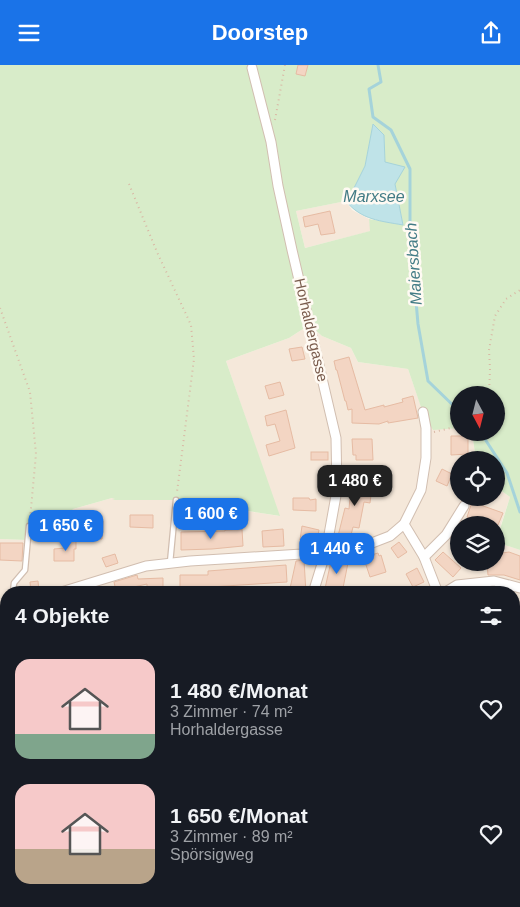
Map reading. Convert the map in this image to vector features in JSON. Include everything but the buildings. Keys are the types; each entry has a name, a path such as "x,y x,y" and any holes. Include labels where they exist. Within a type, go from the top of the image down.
{"street":[{"name":"Horhaldergasse","path":"252,68 271,142 278,187 336,438 337,490 326,551 315,586"},
{"path":"89,586 146,566 359,548 390,536 404,524 421,490 426,458 426,427 423,412"},
{"path":"424,557 446,535 464,506"},
{"path":"404,524 424,557 435,586"},
{"path":"455,586 494,581 510,586"}],"lane":[{"path":"170,563 176,500"},
{"path":"14,586 25,570 29,526"}],"path":[{"path":"271,142 280,101 285,65"},
{"path":"129,184 157,252 192,325 194,359 176,500"},
{"path":"489,386 489,351 495,316 506,299 520,290"},
{"path":"0,309 30,391 36,454 29,526"},
{"path":"434,433 450,429"}],"shaded area":[{"path":"346,201 352,210 369,219 371,231 305,248 296,211"},
{"path":"309,325 322,336 351,348 358,362 408,369 423,412 433,429 450,428 450,441 473,441 475,451 450,451 450,506 505,506 505,493 510,497 504,516 450,516 450,571 505,571 505,545 520,550 520,586 0,586 0,539 54,541 73,509 112,498 176,500 279,516 226,361 289,338"}],"green space":[{"path":"0,65 520,65 520,550 505,545 504,516 510,497 505,493 505,451 475,451 473,441 505,441 505,386 450,386 450,429 433,430 423,413 408,369 358,362 351,348 322,336 309,325 289,338 226,361 280,516 176,500 112,500 115,499 112,498 73,509 54,541 0,539","holes":["373,125 384,135 385,162 395,184 403,225 369,219 370,231 305,248 296,211 346,201 365,166"]}],"water":[{"name":"Marxsee","path":"373,124 384,135 385,162 405,167 395,184 403,225 372,219 358,212 346,201 365,166"}],"waterway":[{"name":"Maiersbach","path":"378,65 381,82 369,89 373,117 391,130 410,169 410,232 418,324 428,381 450,402"},
{"name":"Maiersbach","path":"486,441 507,473 520,512"}]}
